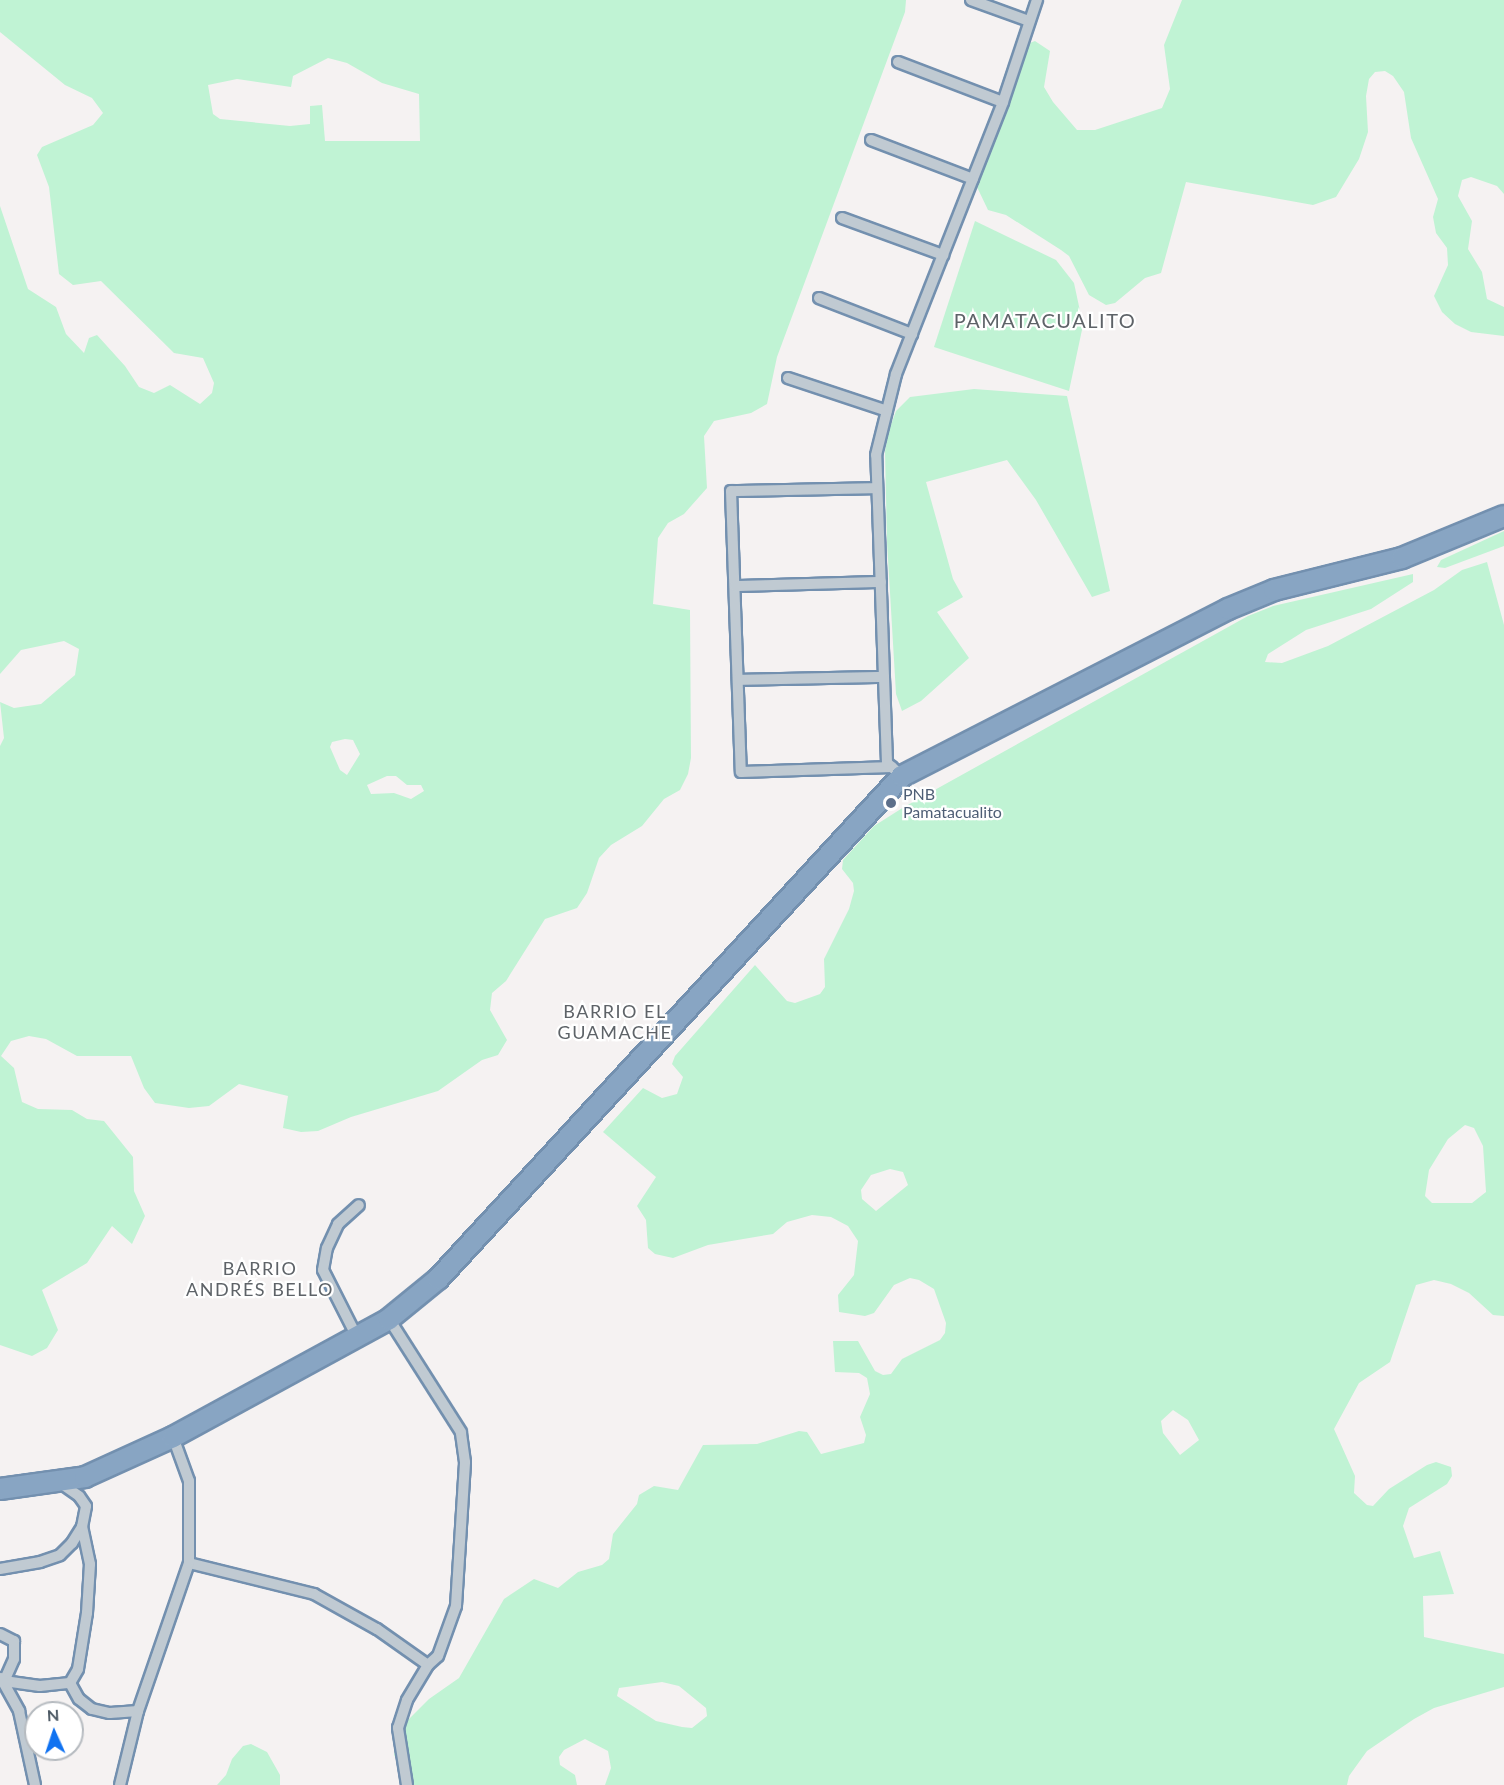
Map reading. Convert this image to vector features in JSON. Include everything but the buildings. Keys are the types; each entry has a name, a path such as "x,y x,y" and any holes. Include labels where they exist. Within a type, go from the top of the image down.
{"highway":[{"path":"0,1489 85,1477 173,1437 389,1319 438,1279 897,772 1228,609 1274,590 1402,558 1504,516"}],"street":[{"path":"971,0 1029,21"},
{"path":"897,772 887,763 876,455 887,411 912,334 1003,102 1037,0"},
{"path":"898,62 1003,102"},
{"path":"871,140 973,179"},
{"path":"842,218 943,255"},
{"path":"819,298 912,334"},
{"path":"788,378 887,411"},
{"path":"877,488 732,491 741,772 897,772"},
{"path":"735,586 880,582"},
{"path":"738,680 884,677"},
{"path":"357,1337 323,1270 327,1248 338,1224 359,1205"},
{"path":"389,1319 461,1432 465,1462 456,1606 438,1656 428,1665 407,1700 398,1728 407,1785"},
{"path":"120,1785 138,1711 189,1563 189,1481 173,1437"},
{"path":"59,1482 79,1496 86,1506 82,1527 90,1564 87,1613 78,1669 70,1683"},
{"path":"0,1569 60,1554 82,1527"},
{"path":"189,1563 315,1594 376,1629 428,1665"},
{"path":"0,1634 14,1641 14,1659 2,1679"},
{"path":"2,1679 40,1686 70,1683"},
{"path":"2,1679 19,1711 35,1785"},
{"path":"70,1683 79,1699 92,1709 110,1713 138,1711"}],"green space":[{"path":"0,0 906,0 905,12 777,357 767,404 751,413 714,421 704,436 707,488 684,514 668,523 658,538 653,604 690,610 691,758 688,774 680,790 664,799 642,826 611,845 599,858 587,893 577,908 545,919 506,981 492,993 490,1010 507,1040 498,1055 482,1060 438,1091 351,1117 318,1131 301,1132 283,1128 288,1096 239,1084 209,1106 189,1108 155,1103 144,1088 131,1056 77,1056 46,1039 29,1036 11,1041 1,1056 14,1068 22,1102 38,1109 72,1110 87,1119 104,1121 133,1157 134,1191 145,1216 132,1244 112,1226 87,1263 42,1290 58,1330 47,1348 32,1356 0,1345 0,746 4,738 0,702 14,708 41,704 75,675 79,649 64,641 21,650 0,674 0,206 28,289 56,307 66,334 84,353 89,338 97,335 125,366 139,387 154,393 170,385 200,404 212,393 214,383 203,358 174,353 101,281 73,285 59,274 49,187 37,155 42,147 93,125 103,113 92,98 65,85 0,32","holes":["328,58 347,63 382,83 419,94 420,141 325,141 322,105 310,106 310,124 290,126 220,119 213,114 208,85 237,79 291,87 293,76","353,740 360,754 347,775 340,770 330,747 332,742","387,776 396,776 407,785 421,785 424,791 411,799 394,793 371,794 367,785"]},
{"path":"1182,0 1504,0 1504,194 1497,186 1471,177 1462,180 1458,196 1472,221 1468,249 1482,272 1487,299 1504,307 1504,336 1471,332 1455,324 1442,312 1434,296 1448,265 1447,248 1436,233 1433,217 1438,199 1411,138 1404,92 1393,76 1385,71 1375,72 1369,79 1366,96 1368,132 1359,159 1336,197 1313,205 1186,182 1161,273 1145,278 1115,303 1106,305 1089,295 1069,256 1061,250 1006,215 988,210 977,187 1027,44 1035,41 1050,51 1044,87 1053,102 1077,130 1095,130 1162,108 1170,89 1164,45"},
{"path":"975,221 1056,260 1074,283 1083,325 1069,391 934,347"},
{"path":"974,389 1067,396 1110,591 1092,597 1036,500 1007,460 926,482 953,579 963,597 937,612 969,658 921,701 902,711 896,694 887,542 885,451 889,430 896,411 910,397"},
{"path":"1504,531 1504,546 1445,568 1437,567 1441,560"},
{"path":"1487,562 1504,625 1504,1316 1493,1315 1469,1293 1451,1284 1434,1280 1416,1285 1390,1362 1359,1383 1334,1429 1355,1476 1354,1493 1367,1505 1373,1506 1389,1489 1427,1465 1436,1462 1451,1467 1452,1476 1447,1484 1409,1508 1403,1526 1414,1558 1440,1551 1454,1594 1423,1596 1424,1637 1504,1654 1504,1687 1434,1708 1414,1719 1367,1751 1349,1776 1347,1785 605,1785 611,1768 608,1751 585,1739 564,1750 559,1757 560,1765 575,1775 577,1785 411,1785 394,1755 398,1730 429,1699 459,1678 504,1599 534,1579 558,1588 578,1572 602,1565 609,1559 613,1534 637,1504 639,1495 654,1486 678,1490 703,1445 757,1444 799,1431 807,1432 821,1454 864,1443 866,1435 860,1417 870,1394 867,1378 859,1373 835,1372 833,1341 858,1341 875,1371 883,1375 891,1374 902,1359 940,1340 945,1333 946,1323 934,1289 919,1280 910,1278 894,1285 874,1313 865,1316 839,1312 838,1295 854,1275 858,1241 848,1226 831,1217 812,1215 787,1222 773,1234 708,1245 673,1258 655,1254 648,1248 646,1220 637,1206 656,1177 603,1132 643,1088 662,1098 677,1094 683,1077 672,1064 675,1056 755,965 787,1001 795,1003 820,994 825,987 824,959 849,909 854,891 853,883 842,869 843,860 874,826 904,807 1248,616 1273,606 1413,574 1413,582 1371,609 1306,630 1268,654 1265,662 1282,663 1328,646 1434,590 1462,570","holes":["1465,1125 1474,1128 1483,1146 1486,1192 1472,1203 1432,1203 1425,1196 1429,1170 1448,1139","890,1169 903,1172 908,1185 876,1211 862,1199 861,1190 871,1175","1173,1410 1188,1420 1199,1440 1180,1455 1163,1433 1161,1421","662,1682 679,1686 706,1708 707,1716 692,1728 656,1721 617,1696 619,1688"]},
{"path":"251,1744 267,1752 280,1775 280,1785 217,1785 226,1775 232,1759 243,1746"}],"place":[{"name":"PNB Pamatacualito","path":"891,803"}],"district":[{"name":"PAMATACUALITO","path":"1045,320"},
{"name":"BARRIO EL GUAMACHE","path":"615,1022"},
{"name":"BARRIO ANDRÉS BELLO","path":"260,1279"}]}
